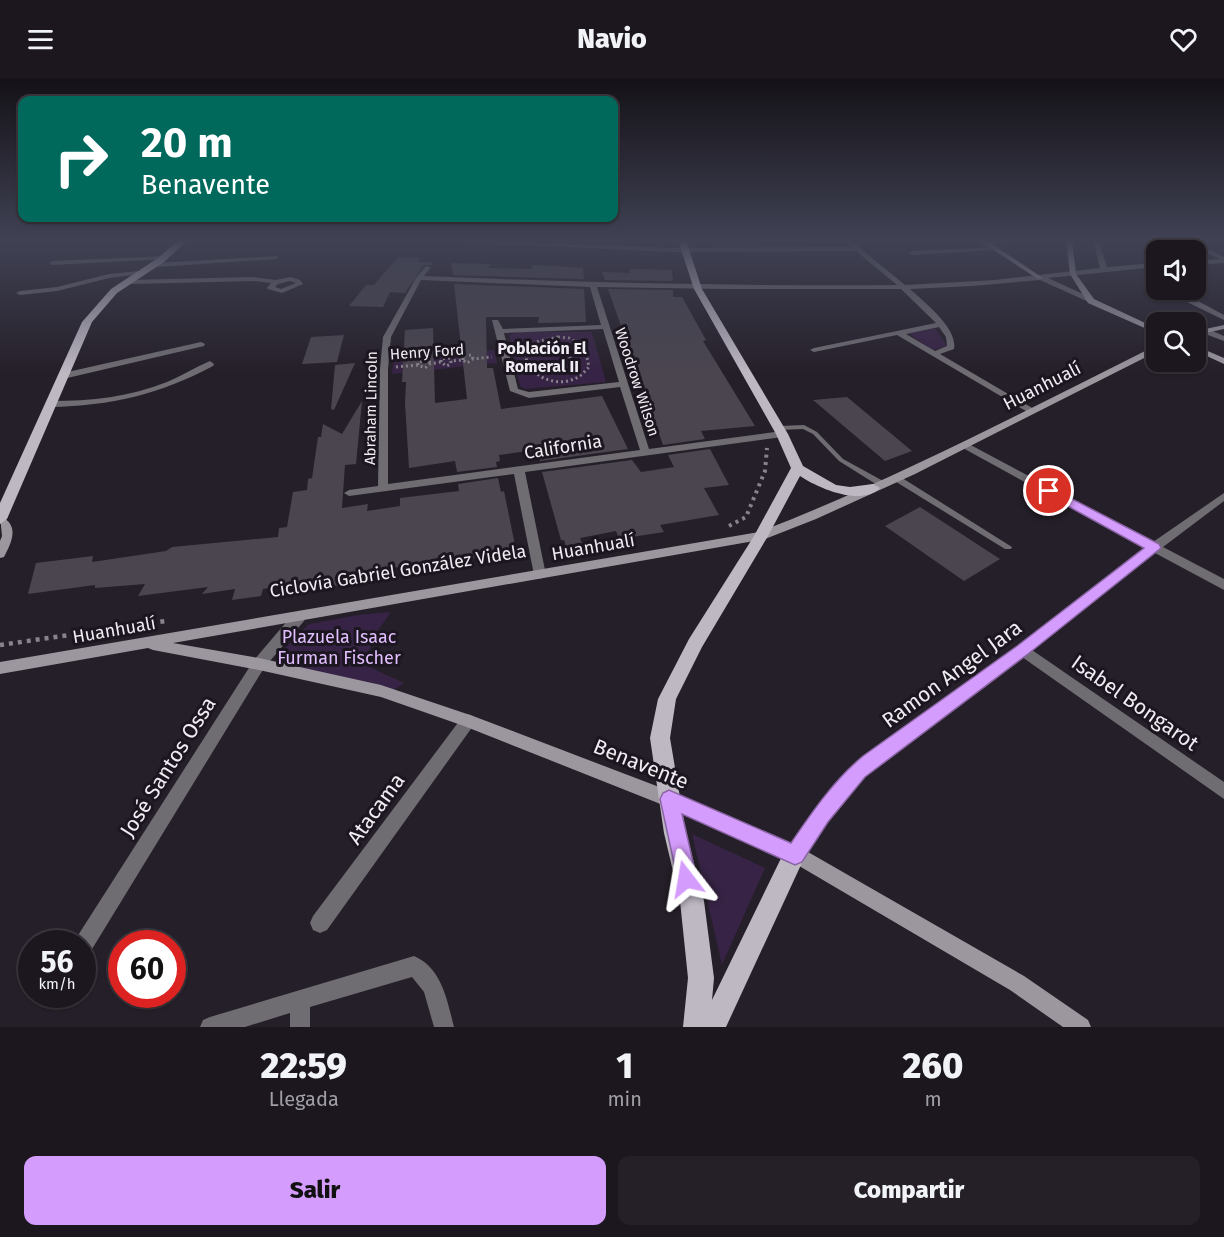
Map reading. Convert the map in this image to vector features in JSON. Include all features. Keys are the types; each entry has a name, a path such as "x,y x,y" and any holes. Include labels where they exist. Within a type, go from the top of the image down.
{"main road":[{"path":"0,554 8,536 8,528 0,520 87,322 99,305 126,284"},
{"path":"696,1027 701,978 699,956 692,901 675,833 660,738 667,699 695,644 761,536 796,468 794,458 780,431 697,284"},
{"path":"1077,284 1091,301 1146,326"},
{"path":"1206,330 1224,327"},
{"path":"1206,353 1224,361"},
{"name":"Huanhualí","path":"0,668 761,536 801,521 896,478 1146,354"},
{"path":"796,468 830,488 848,492 878,486"},
{"name":"Benavente","path":"143,644 259,664 381,691 468,721 669,799 795,855 1017,983 1081,1027"},
{"path":"0,660 87,647 115,648"},
{"path":"712,1027 795,855"}],"street":[{"path":"26,285 18,296 76,284"},
{"name":"Abraham Lincoln","path":"383,488 384,369 387,337 416,284"},
{"path":"556,284 698,289 978,284"},
{"path":"1054,284 1091,301"},
{"name":"Woodrow Wilson","path":"593,286 604,327 645,451"},
{"path":"904,286 941,324 952,339 951,348 933,354"},
{"path":"1190,300 1224,318"},
{"path":"814,350 941,324"},
{"path":"604,327 497,326 514,391 529,395 622,384"},
{"path":"899,333 1031,411"},
{"path":"1206,333 1224,339"},
{"path":"63,376 201,344"},
{"path":"51,404 111,402 129,398 155,390 210,364"},
{"name":"California","path":"349,493 766,435 780,431"},
{"path":"965,445 1224,585"},
{"path":"519,470 540,575"},
{"name":"Ramon Angel Jara","path":"795,855 821,815 858,771 1224,496"},
{"name":"José Santos Ossa","path":"93,930 259,664 299,617"},
{"name":"Isabel Bongarot","path":"1022,650 1224,791"},
{"name":"Atacama","path":"320,923 468,721"},
{"path":"210,1027 414,966 424,972 431,984 444,1027"},
{"path":"300,999 300,1027"}],"lane":[{"path":"780,431 804,427 841,460 878,486"},
{"path":"896,478 1008,547"}],"path":[{"path":"558,337 569,338 581,344 587,353 589,367 580,377 566,381 551,381 531,373 526,367 524,351 534,341 558,337"},
{"path":"567,345 577,352 570,358 578,363 571,370 562,367 560,364 565,360 564,355 557,349 567,345"},
{"path":"463,360 463,356 467,355 472,355 473,359"},
{"name":"Henry Ford","path":"384,369 418,365 425,368 430,364 441,362 446,366 451,364 451,361 463,360 467,363 473,359 505,356"},
{"path":"441,362 441,359 446,358 450,358 451,361"},
{"path":"418,365 418,362 424,360 429,360 430,364"},
{"path":"724,527 746,516 765,471 768,452 766,435"},
{"path":"0,645 167,621"}],"green space":[{"path":"935,328 947,346 933,350 908,333"},
{"path":"519,332 592,332 606,382 525,389 520,386 509,335"},
{"path":"494,350 497,363 392,374 394,357 420,354 422,357"},
{"name":"Plazuela Isaac Furman Fischer","path":"391,612 378,630 363,664 404,683 388,694 299,668 276,657 309,624 358,615"},
{"path":"692,834 765,868 722,965"}],"building":[{"path":"411,284 405,293 390,292 383,307 349,306 366,285"},
{"path":"454,284 584,289 586,322 538,323 539,317 486,317 487,368 493,368 501,409 602,396 628,449 540,461 534,450 499,455 500,461 496,462 497,467 457,472 455,461 409,468 406,382 402,382 405,330 433,328 435,403 467,399"},
{"path":"608,289 673,290 673,297 682,297 706,340 703,341 755,426 701,431 705,439 663,445"},
{"path":"344,335 337,362 302,364 311,337"},
{"path":"355,363 334,410 331,409 335,365"},
{"path":"847,397 912,451 885,461 813,400"},
{"path":"362,401 356,464 345,465 342,508 368,504 367,511 400,506 400,498 459,491 458,484 498,478 501,492 504,491 516,550 455,562 456,566 422,571 422,574 405,576 405,566 363,573 362,581 307,591 308,582 263,589 261,596 232,600 235,589 202,594 208,587 138,596 145,584 95,588 95,585 28,594 36,563 93,556 92,562 166,551 172,547 278,537 279,528 287,527 293,492 307,490 308,479 312,478 318,437 321,437 323,424 342,434"},
{"path":"710,449 729,485 704,488 719,515 660,525 664,532 619,539 616,531 580,538 583,546 567,549 564,540 561,540 542,472 632,460 641,472 674,467 668,455"},
{"path":"920,507 1000,559 964,581 885,526"}],"district":[{"name":"Población El Romeral II","path":"542,357"}],"route":[{"path":"686,879 669,799 795,855 821,815 858,771 1022,650 1154,548 1049,491"}]}
